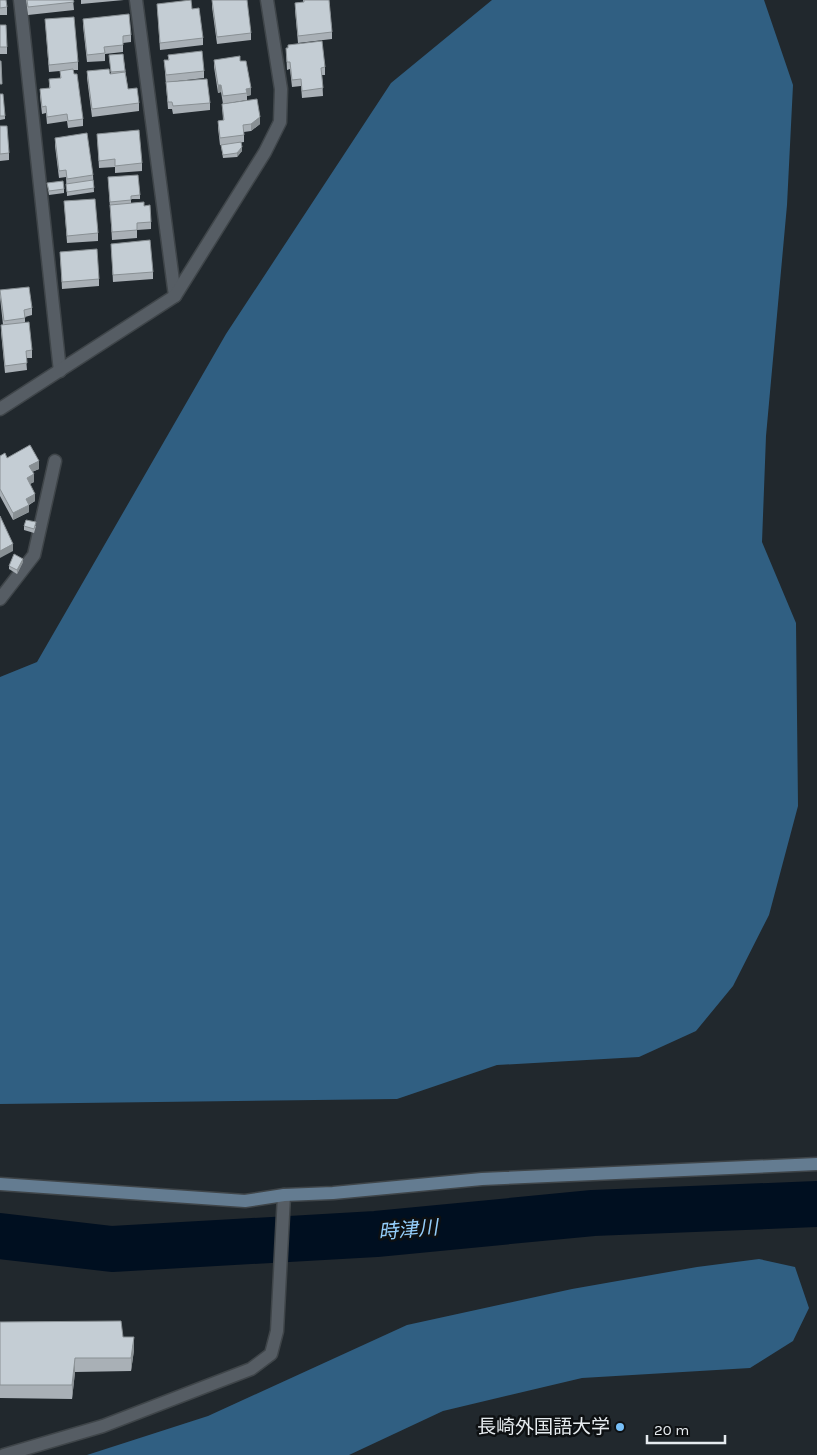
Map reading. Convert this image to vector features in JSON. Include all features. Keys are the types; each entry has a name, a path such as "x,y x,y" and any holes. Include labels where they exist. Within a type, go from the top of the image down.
{"street":[{"path":"20,0 60,371"},
{"path":"136,0 175,296"},
{"path":"0,409 175,296 250,177 280,122 281,89 267,0"},
{"path":"0,599 34,555 55,461"},
{"path":"0,1184 244,1201 482,1178 817,1164"},
{"path":"4,1455 103,1426 251,1369 271,1354 277,1332 277,1299 284,1196"}],"shaded area":[{"path":"492,0 764,0 793,85 787,205 766,436 762,542 796,623 798,806 769,915 733,986 696,1031 639,1057 497,1065 397,1099 0,1104 0,677 37,662 226,334 391,83"},
{"path":"759,1259 795,1267 809,1308 793,1341 750,1368 582,1378 443,1411 349,1455 87,1455 208,1416 407,1325 572,1289 697,1267"}],"building":[{"path":"0,0 6,0 7,7 0,8"},
{"path":"27,0 73,0 74,2 28,7"},
{"path":"191,0 192,9 199,8 203,38 160,43 157,4"},
{"path":"212,0 247,0 251,33 217,37"},
{"path":"304,0 329,0 332,32 298,36 295,3 304,2"},
{"path":"129,14 131,35 123,36 123,45 104,47 105,53 87,55 83,19"},
{"path":"74,17 78,62 49,65 45,19"},
{"path":"0,25 6,25 7,47 0,47"},
{"path":"322,41 325,67 321,68 323,88 302,91 301,79 292,80 290,62 287,62 286,48 288,48 288,45"},
{"path":"202,51 204,71 166,75 164,60 169,60 168,55"},
{"path":"123,54 125,71 111,72 109,55"},
{"path":"240,56 240,61 246,61 251,88 246,89 247,93 223,96 221,85 218,85 214,60"},
{"path":"1,61 2,84 0,84"},
{"path":"73,69 74,74 77,74 83,119 68,121 67,114 47,117 46,106 42,107 40,89 50,88 49,79 61,78 60,71"},
{"path":"109,69 110,74 125,72 128,89 137,88 139,103 92,109 87,71"},
{"path":"207,79 210,103 173,106 172,102 168,102 166,82"},
{"path":"0,94 3,94 5,116 0,116"},
{"path":"257,99 260,117 251,124 243,125 244,135 220,138 218,121 224,120 222,104"},
{"path":"0,126 7,126 9,153 0,154"},
{"path":"139,130 142,163 115,166 115,159 99,161 97,134"},
{"path":"87,133 93,175 67,179 66,170 59,171 55,138"},
{"path":"241,142 242,147 237,153 223,155 221,145"},
{"path":"138,175 140,195 131,196 131,200 110,202 108,177"},
{"path":"93,180 94,188 67,192 66,184"},
{"path":"63,181 64,189 49,191 47,183"},
{"path":"95,199 98,233 67,236 64,201"},
{"path":"144,202 144,206 150,205 151,222 137,223 137,230 112,232 110,205"},
{"path":"150,240 153,272 113,275 111,244"},
{"path":"97,249 99,279 62,282 60,252"},
{"path":"29,287 32,308 24,310 25,318 4,321 0,290"},
{"path":"29,322 32,350 26,351 27,363 5,366 1,325"},
{"path":"30,445 39,461 29,466 34,474 27,478 35,494 26,499 29,505 13,513 0,489 0,456 5,453 7,458"},
{"path":"0,516 13,544 0,551"},
{"path":"26,520 36,522 34,529 24,526"},
{"path":"14,554 23,559 17,570 9,566"},
{"path":"121,1321 123,1337 134,1337 131,1358 75,1358 72,1385 0,1385 0,1322"}],"waterway":[{"name":"時津川","path":"0,1236 112,1249 376,1234 593,1213 817,1204"}],"place":[{"name":"長崎外国語大学","path":"620,1427"}]}
